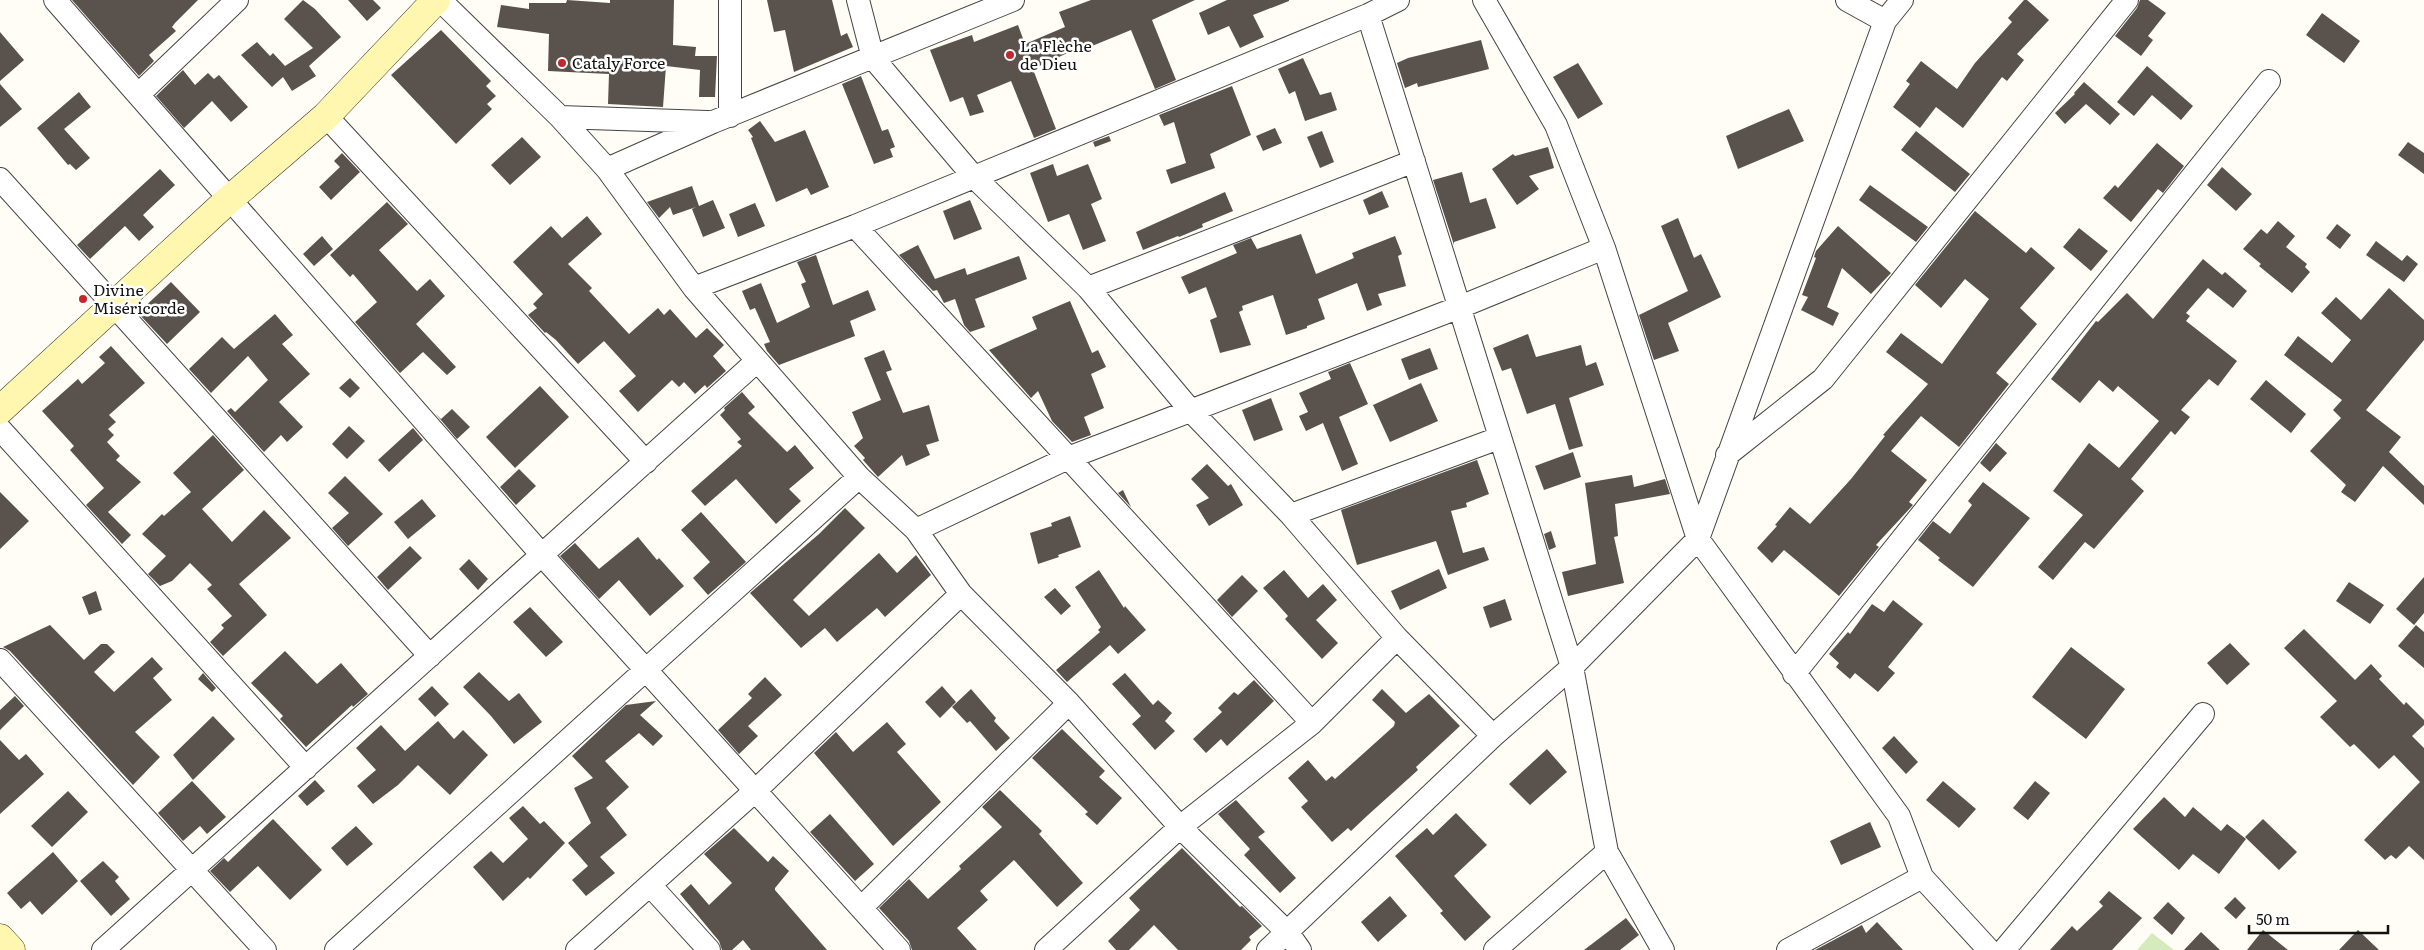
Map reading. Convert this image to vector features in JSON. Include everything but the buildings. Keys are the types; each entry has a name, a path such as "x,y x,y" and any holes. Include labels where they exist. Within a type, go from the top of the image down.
{"street":[{"path":"55,0 231,198 542,555 898,950"},
{"path":"139,94 237,0"},
{"path":"0,410 231,198 326,116 436,0"},
{"path":"440,0 560,117 607,169 694,288 860,477 916,530 961,594 1070,703 1180,827 1294,941"},
{"path":"722,119 730,0"},
{"path":"858,0 873,58 973,176 1088,288 1190,412 1291,516 1397,638 1494,736"},
{"path":"607,169 722,119 1013,0"},
{"path":"694,288 854,226 1368,15 1398,0"},
{"path":"1484,0 1556,125 1604,248 1698,539 1794,674 1899,816 1922,877 1989,950"},
{"path":"1847,0 1885,22"},
{"path":"1268,950 1294,941 1494,736 1572,667 1698,539 1885,22 1902,0"},
{"path":"1727,455 1823,379 2127,0"},
{"path":"1368,15 1572,667 1608,852 1663,950"},
{"path":"1794,674 2269,81"},
{"path":"326,116 646,462"},
{"path":"560,117 722,119"},
{"path":"1088,288 1414,161"},
{"path":"0,179 430,656"},
{"path":"854,226 1312,723"},
{"path":"916,530 1068,458 1460,307 1604,248"},
{"path":"103,950 757,361"},
{"path":"0,430 306,768"},
{"path":"1291,516 1499,438"},
{"path":"336,950 860,477"},
{"path":"577,950 754,791 961,594"},
{"path":"1046,950 1180,827 1312,723 1397,638"},
{"path":"0,660 265,950"},
{"path":"861,908 1070,703"},
{"path":"2004,950 2203,714"},
{"path":"1495,950 1608,852"},
{"path":"1788,950 1922,877"},
{"path":"650,885 708,950"},
{"path":"0,938 12,950"}],"green space":[{"path":"2152,933 2174,950 2137,950"}],"place":[{"name":"La Flèche de Dieu","path":"1010,55"},
{"name":"Cataly Force","path":"562,63"},
{"name":"Divine Miséricorde","path":"83,299"}]}
